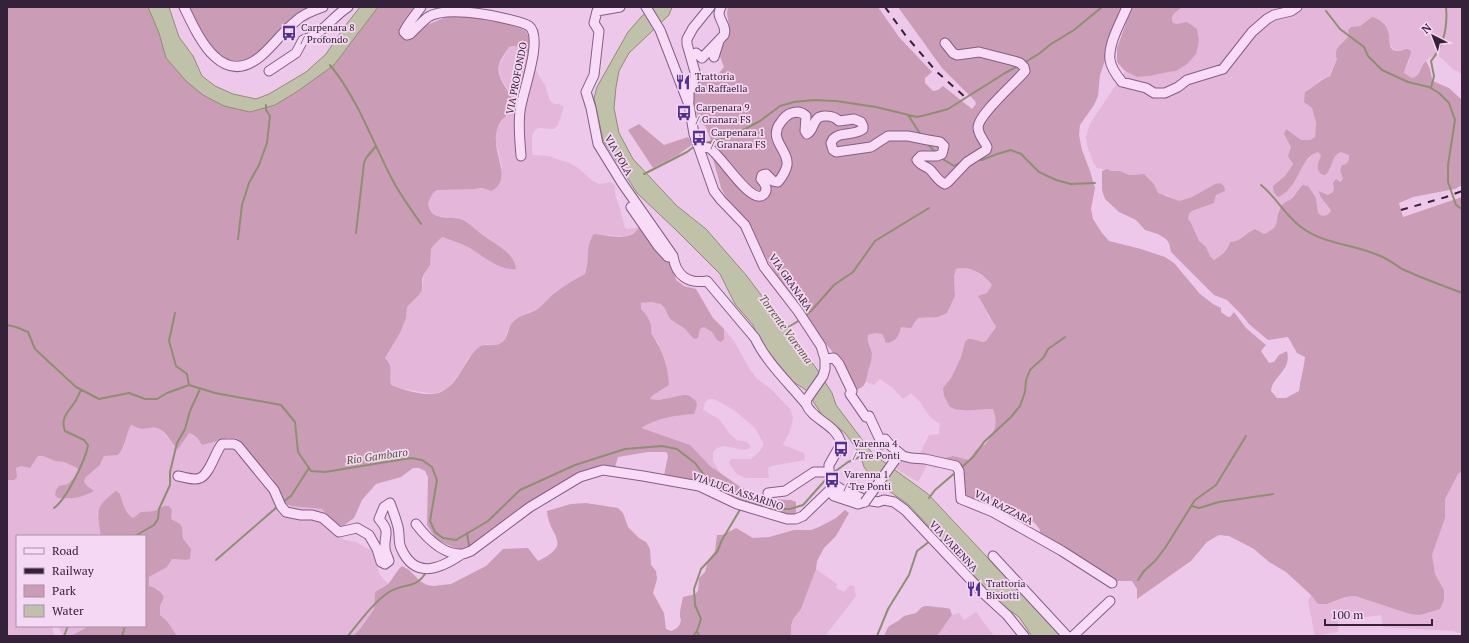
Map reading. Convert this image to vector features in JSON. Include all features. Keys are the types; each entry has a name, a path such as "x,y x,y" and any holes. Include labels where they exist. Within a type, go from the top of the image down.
{"street":[{"path":"184,7 202,44 214,57 224,64 235,66 249,64 261,56 296,20 323,7"},
{"path":"269,71 296,53 303,40 310,38 325,27 348,7"},
{"name":"VIA PROFONDO","path":"420,7 405,29 404,32 407,35 429,17 464,12 483,14 529,26 534,33 534,44 529,75 520,110 519,125 521,156"},
{"name":"VIA POLA","path":"620,7 597,11 594,23 599,31 594,75 586,92 591,108 598,144 622,183 673,256 674,264 678,273 687,279 698,283 707,281 755,338 759,347 774,367 806,401"},
{"name":"VIA GRANARA","path":"646,7 660,30 689,105 694,134 714,191 745,225 764,267 798,311 821,346 825,359 825,369 823,376 806,401"},
{"path":"689,105 689,92 695,78 695,72 687,44 687,38 697,22 710,7"},
{"path":"714,57 725,31 719,14 721,7"},
{"path":"1127,7 1114,38 1110,51 1110,61 1122,82 1146,88 1154,93 1164,93 1178,87 1187,80 1223,69 1252,32 1267,19 1291,11 1298,7"},
{"path":"696,53 702,58 721,38"},
{"path":"700,148 708,148 715,152 738,181 754,195 760,196 763,195 766,190 765,184 761,179 762,175 766,174 773,181 778,182 787,165 777,140 777,127 787,115 800,112 806,116 805,132 807,134 810,132 815,121 822,116 835,117 839,121 854,119 861,122 863,126 861,130 853,134 840,135 832,139 831,146 833,150 836,152 871,147 888,136 908,136 940,142 944,146 944,151 940,155 922,156 917,160 919,164 932,172 940,182 945,184 967,162 986,150 987,147 979,131 980,122 987,111 1025,71 1020,63 1014,60 979,52 957,55 953,53 945,43"},
{"name":"VIA POLA","path":"631,207 658,246 674,264"},
{"path":"825,359 834,358 839,364 852,391 850,394 866,417 869,416 883,441 899,455 865,502 858,504 834,496 833,494 852,498 856,495"},
{"path":"806,401 808,410 830,427 840,438 841,444 830,465 829,472 834,484 856,495"},
{"name":"VIA LUCA ASSARINO","path":"178,476 193,479 200,478 206,473 217,450 222,444 234,444 238,446 274,490 281,506 286,512 301,515 312,515 323,518 339,532 357,528 369,535 377,549 381,562 385,564 389,561 385,550 387,532 386,527 379,519 384,507 390,504 394,512 398,528 400,547 409,562 418,568 434,569 448,564 462,554 471,551 535,504 580,477 603,470 699,486 737,504 787,520 796,519 803,516 834,484"},
{"name":"VIA RAZZARA","path":"899,455 911,458 925,458 956,466 959,471 961,499 993,512 1062,551 1112,583"},
{"path":"768,493 785,491 814,472 829,472"},
{"name":"VIA VARENNA","path":"856,495 866,500 878,502 884,500 894,502 905,510 984,594 1007,616 1024,636"},
{"path":"416,524 424,535 439,547 448,551 462,554"},
{"path":"993,556 1067,636"},
{"path":"1073,636 1110,602"}],"shaded area":[{"path":"1182,7 1462,7 1462,74 1453,69 1439,56 1430,57 1423,64 1417,77 1412,78 1404,73 1410,60 1407,49 1398,51 1393,49 1388,41 1389,32 1372,17 1360,26 1351,27 1347,39 1339,46 1337,59 1329,76 1320,80 1314,87 1305,92 1312,108 1316,123 1315,137 1310,140 1301,140 1290,132 1284,134 1291,147 1291,160 1293,164 1285,176 1273,186 1275,195 1290,189 1299,170 1314,153 1318,152 1321,156 1317,166 1329,171 1333,157 1337,153 1346,152 1349,155 1349,160 1346,164 1342,165 1340,170 1343,179 1334,188 1333,192 1328,195 1320,191 1322,200 1329,206 1331,211 1327,215 1322,216 1318,213 1316,198 1299,188 1291,199 1282,204 1278,213 1278,222 1273,230 1264,235 1256,229 1251,230 1214,260 1210,256 1206,247 1199,241 1188,219 1189,214 1192,211 1214,203 1216,195 1215,184 1192,197 1179,201 1174,200 1167,195 1158,193 1154,184 1139,174 1129,175 1120,171 1097,168 1093,162 1087,145 1086,137 1090,124 1125,71 1137,77 1176,71 1187,22 1177,24 1172,23 1171,19 1172,14"},
{"path":"514,45 528,54 545,85 550,101 564,107 558,125 554,129 539,128 535,130 532,135 533,155 548,156 569,163 578,168 594,182 600,184 611,182 615,186 615,195 625,228 629,229 639,227 637,231 625,237 609,235 590,239 585,274 555,292 539,308 520,317 507,332 506,339 501,344 486,344 468,358 461,371 448,388 435,394 398,388 391,385 389,378 391,370 390,363 385,358 400,333 406,318 407,307 422,290 424,274 430,265 431,249 434,245 442,237 452,240 468,247 500,266 498,246 480,234 468,223 459,219 437,216 432,213 428,203 433,193 437,190 486,188 502,168 496,142 496,132 501,122 513,109 514,104 513,99 500,76 499,66 509,47"},
{"path":"964,267 973,270 987,279 992,285 987,293 979,296 989,317 996,327 986,341 980,341 964,346 961,357 951,378 948,381 950,407 962,411 993,409 997,419 996,427 986,443 977,448 969,460 953,456 945,458 937,468 927,465 918,482 895,468 902,459 910,462 916,462 929,435 939,434 940,424 930,417 920,402 911,393 903,399 893,388 880,379 874,385 866,382 872,358 872,350 867,340 868,335 875,333 882,334 884,340 900,331 901,327 915,324 918,318 926,318 947,313 955,296 954,272 956,269"},
{"path":"651,302 661,304 670,319 685,329 694,339 700,329 704,327 712,332 717,340 724,339 724,329 734,341 757,379 771,389 790,409 793,418 791,428 783,445 804,453 805,460 768,468 769,478 746,478 737,474 729,463 731,459 751,459 759,452 763,446 763,442 755,428 734,410 714,399 709,399 705,402 703,410 719,419 730,434 737,440 747,442 750,445 750,448 745,450 724,446 717,448 713,452 713,461 721,474 703,460 640,428 653,421 676,415 694,414 683,395 659,400 650,399 653,395 659,344 651,333 652,328 641,309 641,303"},
{"path":"130,425 142,429 151,427 159,429 174,446 189,433 200,441 236,438 240,441 260,467 272,477 280,493 306,508 322,509 332,518 331,529 335,534 345,540 356,542 372,551 380,575 388,584 381,587 375,593 374,609 360,629 353,636 177,636 167,621 160,615 160,606 164,597 162,593 158,589 149,586 148,581 149,577 167,567 172,559 190,559 191,549 183,537 182,528 171,519 172,510 141,512 133,518 126,512 120,494 97,513 101,535 16,535 16,627 52,627 54,636 7,636 7,480 14,480 16,468 38,456 43,456 55,461 64,462 77,468 79,473 68,484 86,485 84,481 86,477 100,465 104,456 118,455 124,447 126,435"},
{"path":"1462,471 1462,634 1453,631 1383,627 1381,615 1338,621 1338,632 1315,636 1308,601 1311,595 1318,604 1327,604 1345,597 1355,596 1410,614 1444,590 1435,574 1432,555 1445,518 1445,499 1458,474"},
{"path":"816,569 837,584 836,588 844,592 850,585 854,586 856,596 825,636 791,636 793,619 801,609"},
{"path":"976,612 994,636 937,636 952,615 959,613 964,620"},
{"path":"58,627 87,627 71,636 63,636"}],"green space":[{"path":"7,7 148,7 159,33 166,58 250,112 275,105 298,91 334,65 378,7 416,7 401,27 421,27 446,18 469,16 488,19 525,30 530,39 528,54 517,47 509,47 502,58 498,69 503,84 514,102 514,107 511,112 501,121 496,134 501,169 500,182 497,187 491,191 481,188 437,190 433,193 428,203 430,210 436,216 463,220 502,248 512,257 516,269 503,268 468,247 442,237 431,249 430,265 422,279 422,290 407,307 406,318 400,333 385,358 391,368 391,385 423,394 436,394 441,392 457,378 473,353 478,348 483,345 495,345 504,341 510,326 517,319 523,315 533,312 559,289 585,274 591,238 594,234 625,237 631,235 639,227 672,266 676,280 684,286 696,289 713,318 724,329 724,339 721,342 717,340 712,332 704,327 700,329 698,338 694,339 685,329 670,319 661,304 651,302 641,303 641,309 649,320 651,326 651,333 664,358 669,385 653,395 650,399 659,400 688,395 696,401 697,405 694,414 666,418 641,428 690,445 710,466 742,488 768,499 791,500 796,502 796,514 789,515 743,501 697,481 664,476 668,455 666,452 648,452 618,457 615,467 599,466 578,474 523,506 465,549 460,550 437,540 427,525 428,477 425,471 419,468 413,468 401,477 376,484 362,500 354,518 343,526 337,525 322,509 292,506 284,503 272,477 260,467 236,438 228,438 202,445 197,438 189,433 178,449 161,430 154,428 141,429 131,425 121,452 118,455 104,456 100,465 86,477 84,481 86,485 94,491 76,498 58,498 55,495 59,486 68,484 79,472 77,468 64,462 55,461 43,456 38,456 30,468 21,466 16,468 17,477 14,480 7,480"},
{"path":"190,7 314,7 252,58 236,63 224,59 212,47"},
{"path":"728,7 878,7 899,37 932,72 925,78 925,83 933,91 938,90 943,86 972,109 976,104 975,101 942,68 898,7 1123,7 1100,75 1098,96 1094,105 1080,125 1079,135 1082,150 1095,188 1091,209 1093,219 1109,241 1165,257 1174,263 1200,294 1221,308 1221,312 1230,317 1234,312 1246,328 1266,345 1261,351 1269,363 1274,362 1279,355 1287,351 1287,364 1272,386 1271,391 1277,398 1286,398 1299,391 1305,357 1297,353 1288,337 1268,340 1249,324 1227,300 1214,295 1171,252 1169,243 1166,239 1158,234 1145,230 1136,220 1119,212 1105,199 1102,190 1102,171 1107,169 1111,171 1120,171 1129,175 1144,174 1154,184 1158,193 1179,201 1192,197 1215,184 1220,183 1224,186 1225,191 1216,195 1214,203 1192,211 1189,214 1188,219 1199,241 1206,247 1210,256 1214,260 1226,250 1230,242 1240,239 1252,230 1255,229 1264,234 1274,228 1276,226 1282,205 1290,200 1303,185 1308,186 1316,198 1318,213 1322,216 1327,215 1331,211 1322,199 1319,191 1328,195 1333,192 1333,183 1336,179 1340,182 1343,179 1340,170 1342,165 1346,164 1349,160 1349,155 1341,152 1335,156 1330,169 1325,175 1319,172 1318,168 1318,163 1321,156 1318,152 1313,154 1305,163 1293,185 1279,197 1274,193 1273,186 1285,176 1293,164 1288,156 1291,147 1284,134 1286,129 1301,140 1310,140 1315,137 1316,123 1312,108 1304,102 1305,92 1323,79 1330,76 1337,59 1336,51 1349,35 1348,30 1351,27 1360,26 1372,17 1382,22 1388,31 1390,46 1392,49 1398,51 1407,49 1411,51 1404,73 1412,78 1415,77 1426,61 1430,69 1432,79 1435,82 1449,88 1462,100 1462,185 1455,189 1413,197 1399,203 1403,217 1462,197 1462,471 1458,474 1445,499 1445,518 1432,555 1435,574 1444,590 1444,600 1440,609 1420,615 1410,614 1355,596 1345,597 1327,604 1318,604 1311,595 1286,572 1269,562 1254,549 1229,536 1219,535 1207,542 1191,561 1137,599 1137,589 1132,581 1118,581 1111,579 1039,534 1040,530 1035,523 1010,511 983,494 972,500 964,496 964,477 962,473 957,466 945,458 953,456 969,460 973,453 990,438 996,422 993,409 961,410 950,407 944,396 943,388 951,378 961,357 965,342 968,339 983,342 986,341 996,327 978,296 987,293 992,285 985,277 976,271 966,268 956,269 954,276 955,296 947,313 938,317 918,318 911,328 901,327 896,338 886,343 882,334 875,333 868,335 872,358 865,384 861,388 855,390 845,367 826,344 777,276 764,254 751,225 727,199 721,188 712,155 712,144 706,127 699,121 694,105 693,92 699,78 703,73 716,77 724,67 719,54 730,31 727,13"},
{"path":"1132,7 1182,7 1174,14 1172,20 1173,23 1177,24 1187,22 1197,29 1199,41 1196,54 1187,64 1176,71 1137,77 1125,71 1117,62 1117,48"},
{"path":"639,124 664,145 688,137 693,144 678,155 653,168 628,130"},
{"path":"116,491 120,494 126,510 133,518 141,512 155,511 164,506 169,506 172,510 171,519 180,524 182,528 183,538 191,549 190,559 172,559 167,567 149,577 149,586 158,590 164,597 160,606 160,615 167,621 177,636 71,636 87,627 146,627 146,535 101,535 98,515 99,510 104,501"},
{"path":"586,503 618,508 623,513 628,527 639,538 646,542 650,549 651,565 656,571 657,579 653,593 664,613 666,629 671,631 678,627 681,622 680,612 683,597 695,594 698,591 699,578 705,572 708,561 715,551 717,535 722,535 736,528 753,538 769,537 794,530 811,530 836,518 845,510 849,513 836,536 824,548 817,561 816,569 801,609 793,619 791,636 353,636 360,629 374,609 375,593 389,583 402,566 409,570 420,581 427,585 434,586 451,584 486,566 503,549 528,548 538,561 549,555 555,549 557,544 557,539 548,520 547,511 571,504"},
{"path":"926,606 950,609 952,615 937,636 884,636 888,627 904,616 916,613 922,607"}],"water":[{"path":"148,7 169,7 179,37 193,56 202,76 215,86 233,94 256,99 269,94 306,72 326,54 360,7 378,7 334,65 298,91 275,105 250,112 224,106 203,95 186,81 166,58 159,33"},
{"name":"Torrente Varenna","path":"653,7 672,7 669,15 629,53 619,71 616,87 614,108 619,133 633,159 677,206 706,229 746,275 816,368 832,393 836,405 873,454 928,494 1061,636 1032,636 1019,617 1005,607 985,588 909,505 875,481 864,467 861,457 845,433 822,415 806,390 789,379 771,360 758,338 753,325 735,304 720,274 637,193 603,140 594,98 597,87 628,32 641,17"}],"waterway":[{"path":"1024,63 1074,30 1102,7"},
{"path":"1431,88 1434,76 1431,61 1439,49 1446,29 1446,7"},
{"path":"1326,11 1340,29 1364,47 1368,56 1382,70 1408,82 1429,87 1439,93 1449,103 1455,120 1448,165 1448,182 1456,205 1462,209"},
{"path":"330,65 340,78 357,106 395,185 421,224"},
{"path":"700,144 719,140 745,129 760,121 780,106 794,102 814,100 836,101 876,107 917,117 926,115 948,109 1020,65"},
{"path":"238,239 242,205 249,183 259,165 267,143 270,116 266,110 266,105"},
{"path":"908,115 921,135"},
{"path":"927,143 935,152"},
{"path":"644,174 687,152 696,145"},
{"path":"356,233 364,163 366,158 376,146"},
{"path":"979,159 982,160 1011,150 1021,154 1039,172 1056,180 1071,184 1095,183"},
{"path":"941,158 954,166 963,161"},
{"path":"1261,185 1295,222 1310,233 1381,256 1402,269 1462,293"},
{"path":"805,316 834,285 853,272 875,241 929,208"},
{"path":"175,313 169,341 176,366 187,374 189,385"},
{"name":"Torrente Varenna","path":"785,329 800,320"},
{"name":"Rio Gambaro","path":"7,325 28,332 35,349 76,387 99,399 129,393 145,399 157,399 167,393 189,385 215,393 281,405 295,422 298,452 311,471 325,472 411,458 422,460 432,467 437,480 430,521 435,532 443,538 456,540 488,521 520,490 575,465 625,449 662,446 677,449 695,463 707,479 774,509 790,509 803,505 828,477"},
{"path":"961,468 974,456 984,442 1011,417 1020,406 1030,370 1044,357 1048,349 1065,337"},
{"path":"137,535 154,525 158,519 159,509 170,485 170,472 177,443 185,429 190,411 200,389"},
{"path":"54,508 59,504 75,479 84,460 88,445 84,440 65,431 63,422 81,390"},
{"path":"1138,580 1144,571 1155,561 1165,548 1195,500 1216,485 1246,436"},
{"name":"Rio Gambaro","path":"833,473 848,462 862,456"},
{"path":"282,503 291,496 309,468"},
{"path":"929,498 935,490 956,472"},
{"path":"1192,506 1199,508 1219,502 1273,494"},
{"path":"216,560 277,507"},
{"path":"693,636 697,631 701,619 695,605 694,589 701,569 717,552 722,540 741,508"},
{"path":"467,533 469,545"},
{"path":"877,636 888,609 909,575 917,551 930,541"},
{"path":"348,636 367,612 383,596 394,589 418,581 426,572"},
{"path":"64,636 68,627"},
{"path":"122,636 125,627"},
{"path":"697,631 699,636"}],"railway":[{"path":"885,7 906,36 936,71 965,97"},
{"path":"1401,210 1462,191"}],"place":[{"name":"Carpenara 8 / Profondo","path":"289,33"},
{"name":"Trattoria da Raffaella","path":"683,82"},
{"name":"Carpenara 9 / Granara FS","path":"684,113"},
{"name":"Carpenara 1 / Granara FS","path":"699,138"},
{"name":"Varenna 4 / Tre Ponti","path":"841,449"},
{"name":"Varenna 1 / Tre Ponti","path":"832,480"},
{"name":"Trattoria Bixiotti","path":"974,589"}]}
